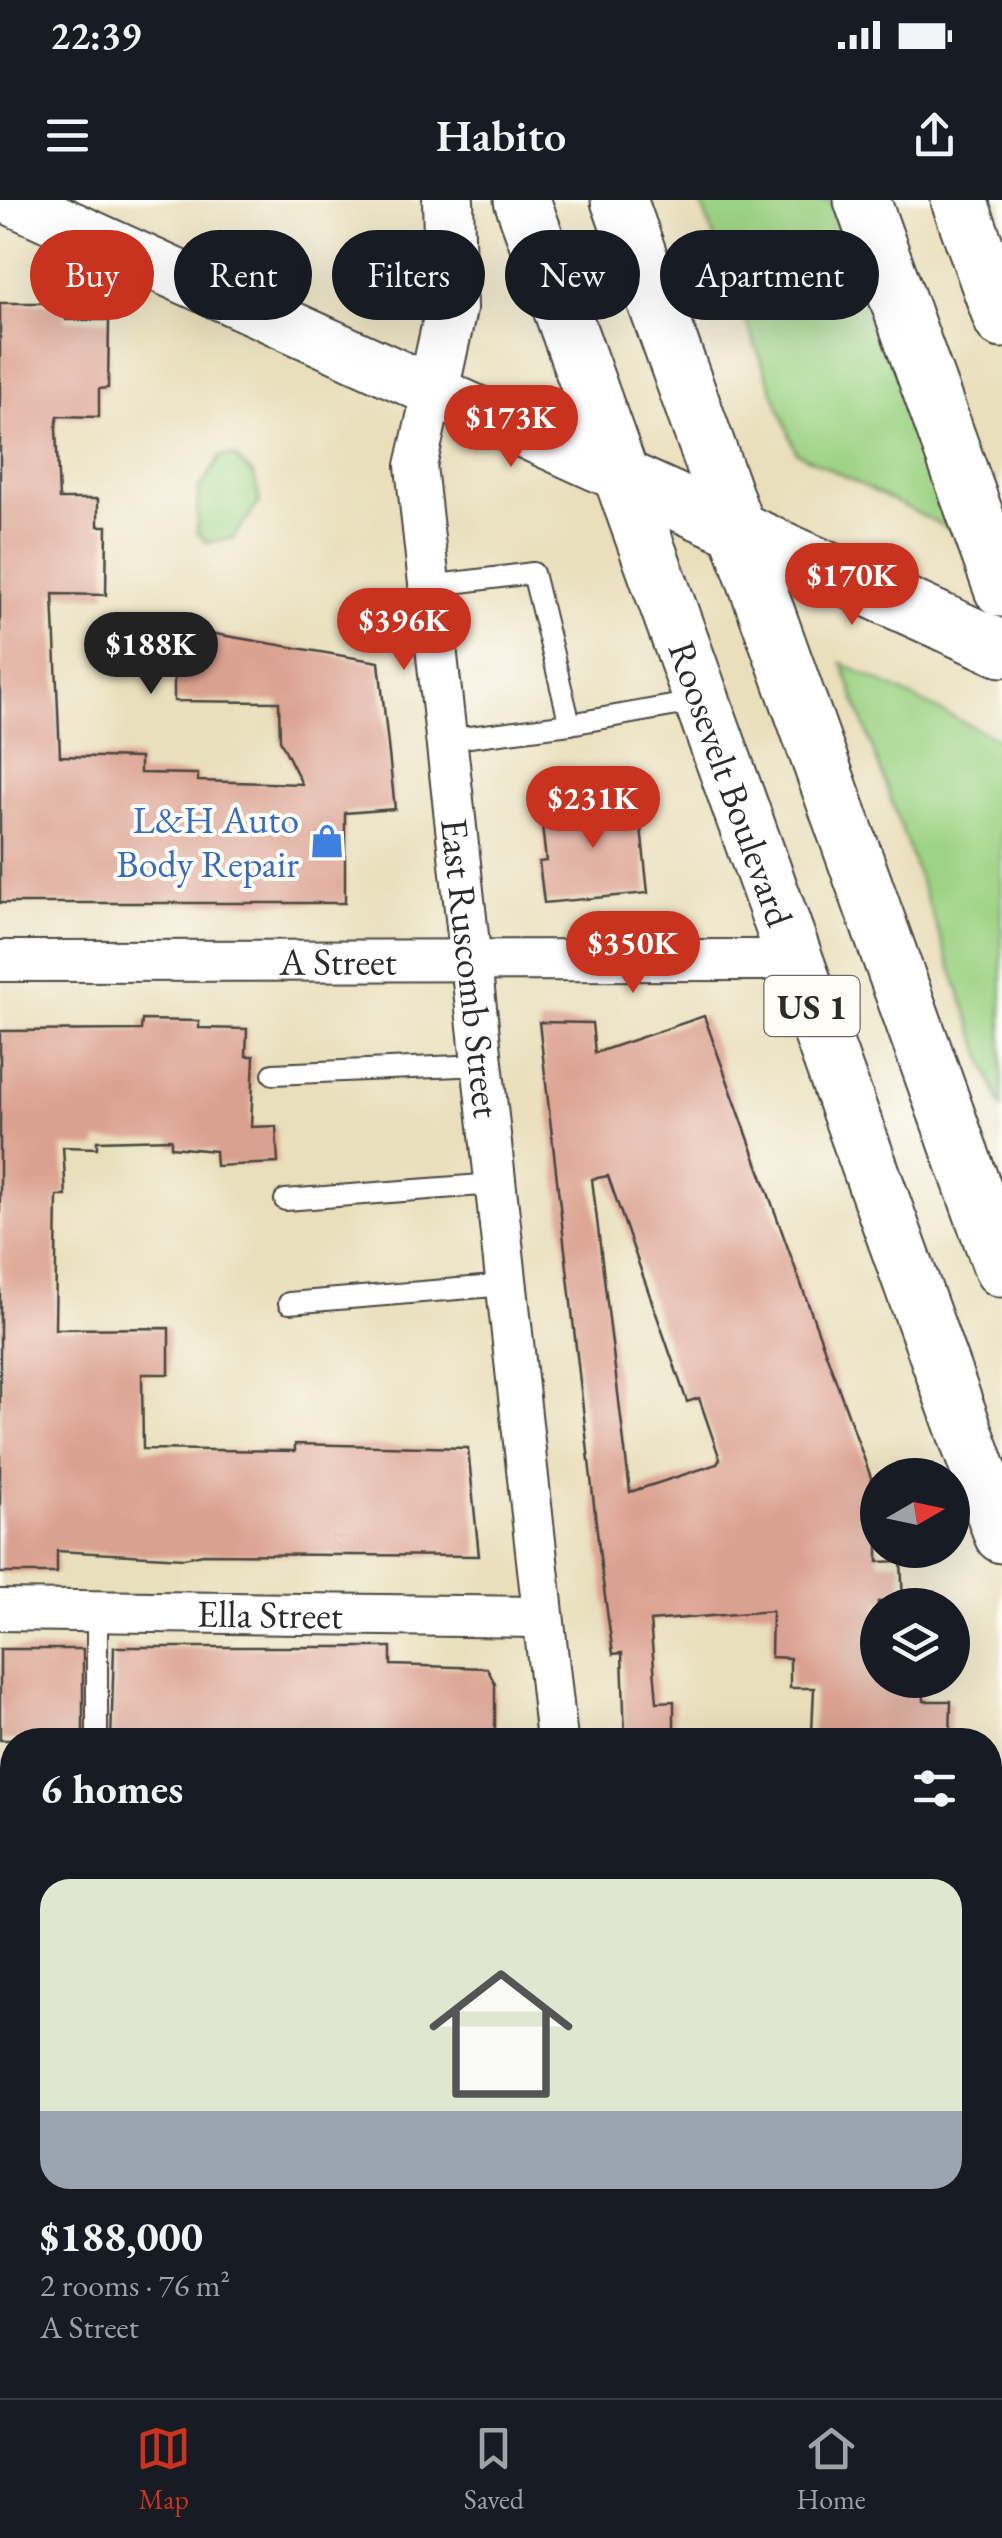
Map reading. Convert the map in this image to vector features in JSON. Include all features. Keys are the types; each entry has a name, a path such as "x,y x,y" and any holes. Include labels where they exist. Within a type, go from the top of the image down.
{"main road":[{"name":"Roosevelt Boulevard","path":"522,200 1002,1535"},
{"name":"US 1","path":"619,200 1002,1269"},
{"path":"862,200 1002,589"},
{"path":"959,200 1002,320"},
{"path":"622,477 1002,649"}],"street":[{"path":"12,200 622,477"},
{"name":"East Ruscomb Street","path":"448,200 451,309 416,466 555,1728"},
{"name":"A Street","path":"0,961 795,960"},
{"name":"Ella Street","path":"0,1610 542,1617"}],"lane":[{"path":"429,586 533,573 570,724"},
{"path":"446,740 702,701"},
{"path":"273,1074 482,1065"},
{"path":"286,1200 495,1184"},
{"path":"288,1303 506,1285"},
{"path":"97,1612 97,1728"}],"green space":[{"path":"700,200 829,200 841,230 711,230"},
{"path":"746,320 876,320 959,534 796,452"},
{"path":"221,456 234,456 254,475 260,502 233,538 207,543 197,532 198,491"},
{"path":"842,663 1002,741 1002,1110"}],"building":[{"path":"0,303 30,303 30,320 109,320 108,388 99,389 99,417 58,416 56,428 59,499 98,499 98,526 107,526 106,595 53,594 60,756 140,758 140,773 198,774 198,781 302,784 280,740 279,702 174,701 174,627 379,662 395,809 345,813 345,903 0,903"},
{"path":"638,799 648,893 544,903 539,862 546,861 540,808"},
{"path":"704,1016 864,1458 860,1458 860,1568 901,1568 902,1588 860,1588 860,1698 951,1701 950,1728 812,1728 814,1688 790,1688 790,1658 771,1657 772,1611 650,1621 657,1702 674,1701 674,1728 625,1728 622,1653 613,1654 602,1575 539,1022 592,1023 595,1053","holes":["608,1176 687,1402 699,1398 720,1459 717,1464 630,1492 592,1179"]},
{"path":"142,1020 199,1021 199,1028 247,1029 246,1056 254,1056 251,1127 276,1126 278,1163 216,1166 215,1151 171,1147 171,1139 97,1141 97,1148 63,1147 66,1196 57,1196 55,1329 169,1328 169,1374 142,1374 143,1449 295,1451 295,1444 468,1448 479,1556 203,1554 184,1558 57,1551 57,1573 0,1573 0,1031 141,1030"},
{"path":"114,1647 391,1647 391,1665 487,1668 495,1684 495,1728 111,1728"},
{"path":"0,1649 83,1649 83,1728 0,1728"}],"place":[{"name":"L&H Auto Body Repair","path":"327,841"}]}
